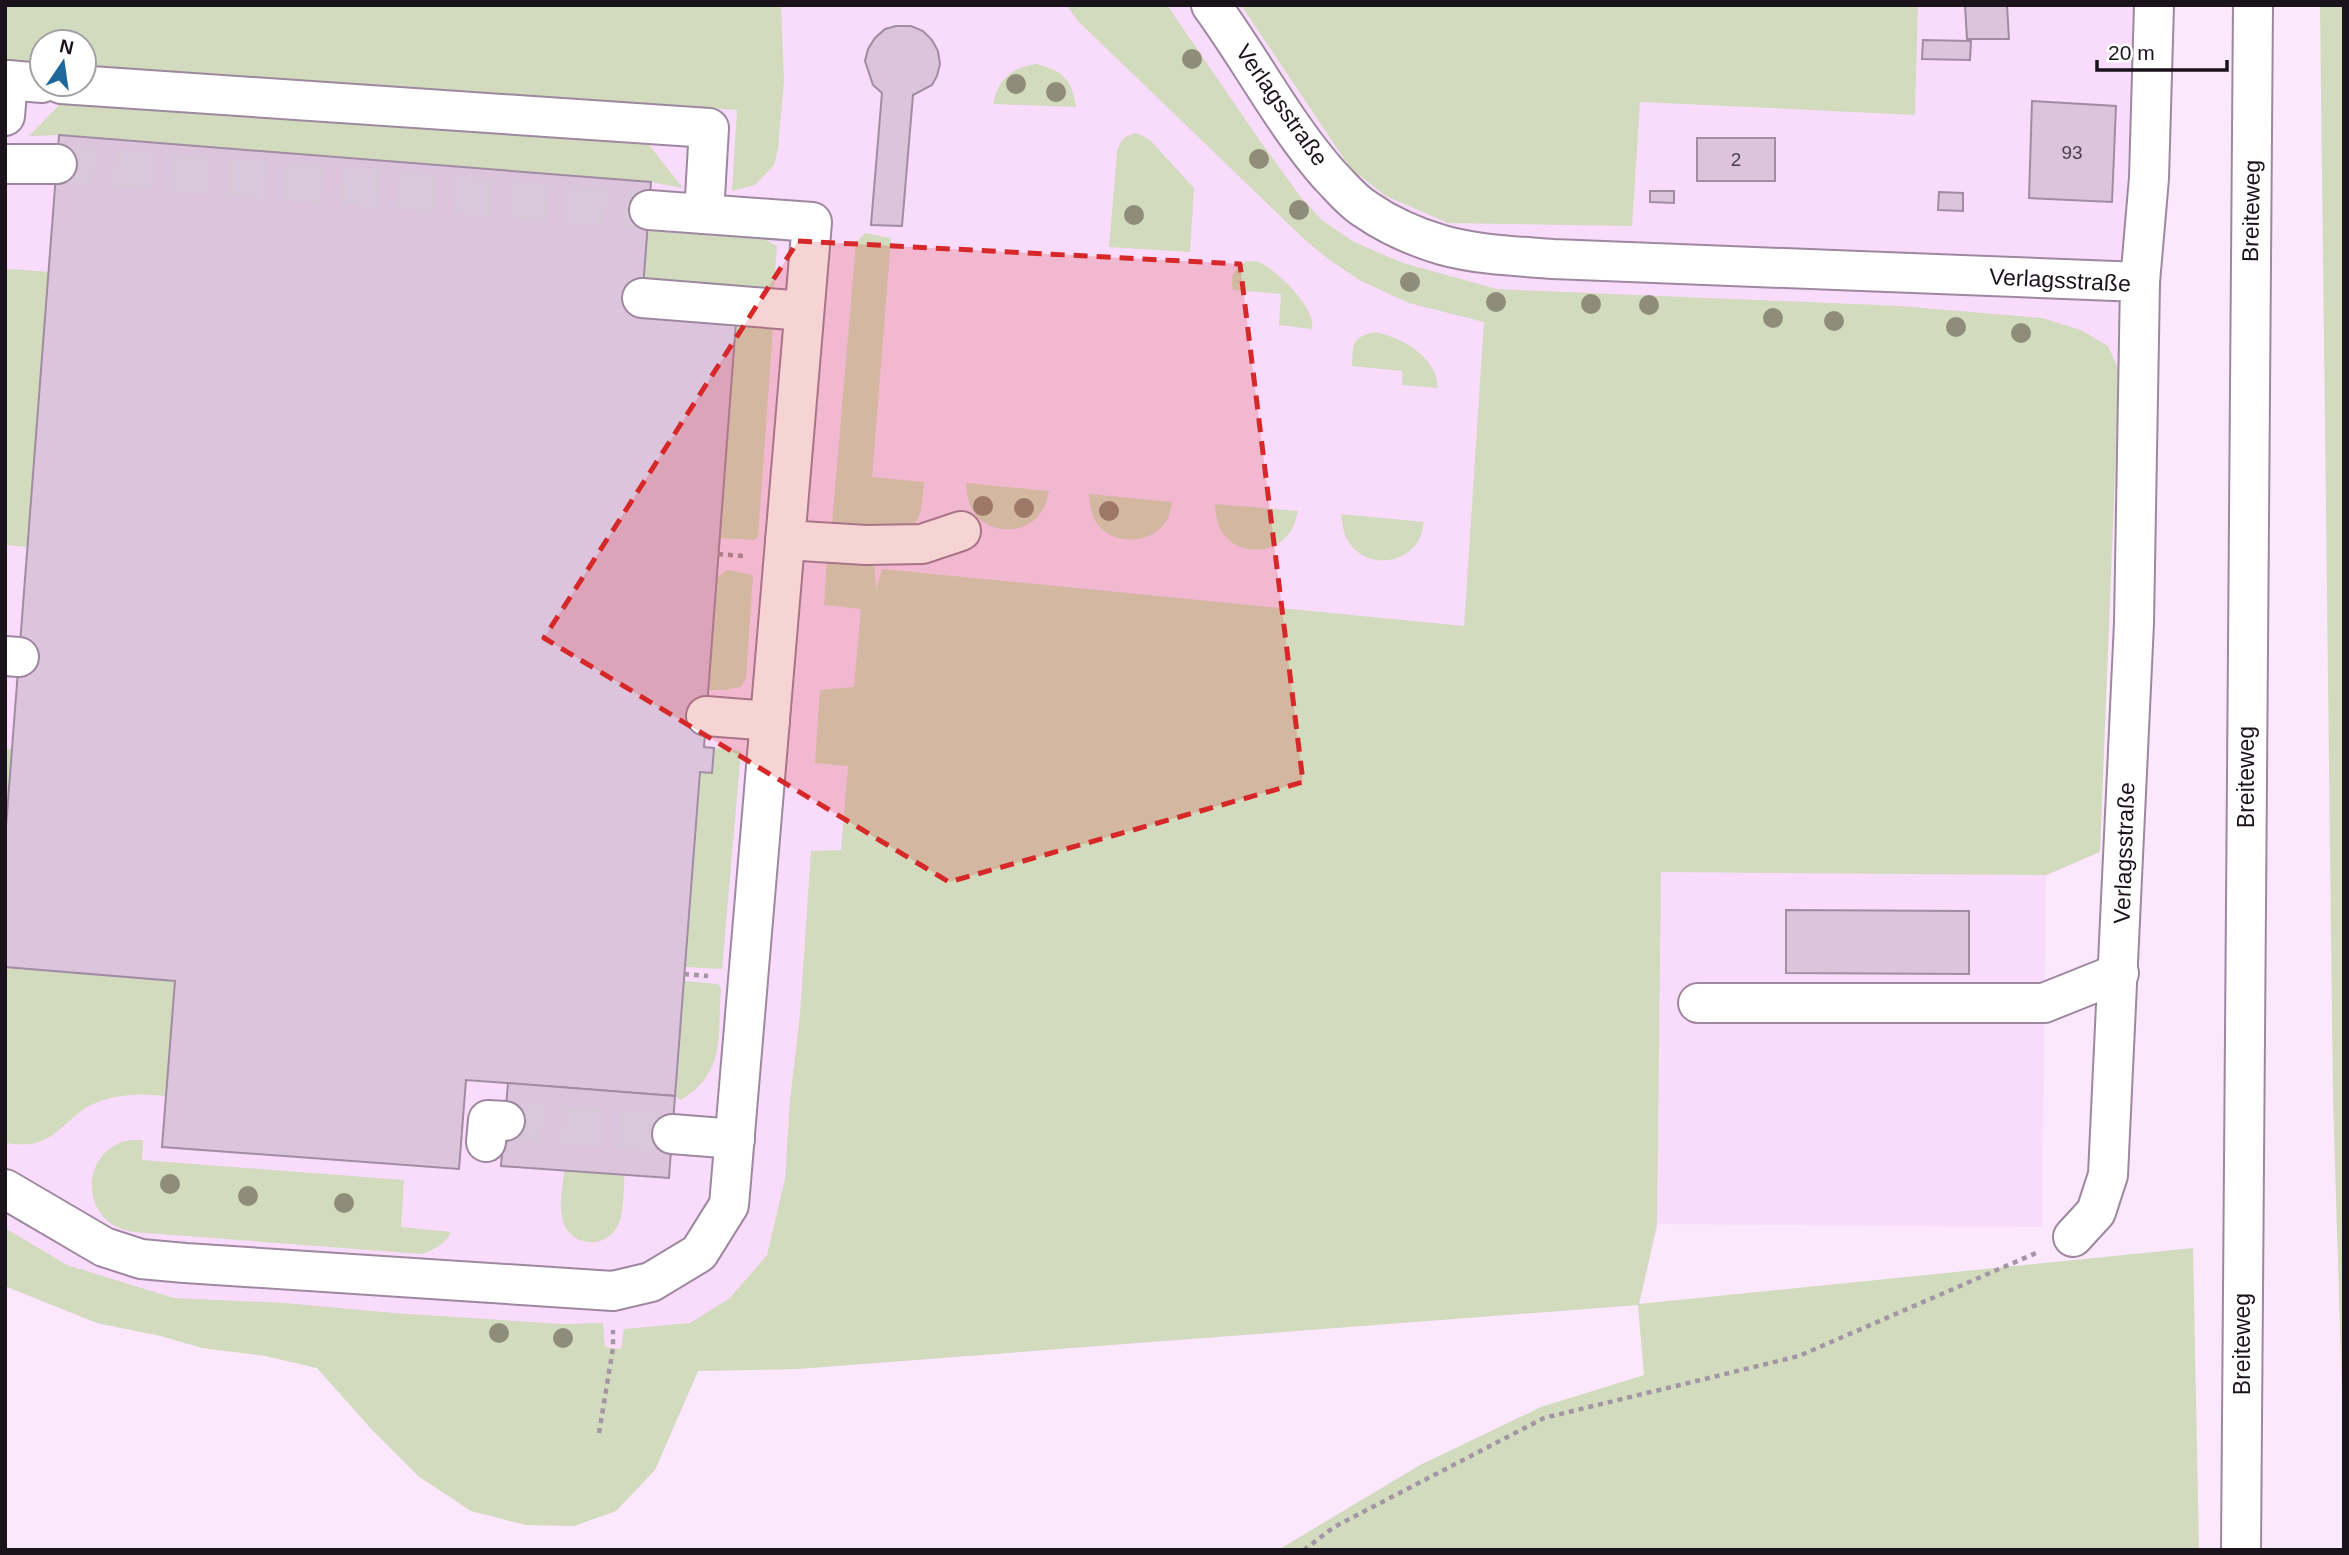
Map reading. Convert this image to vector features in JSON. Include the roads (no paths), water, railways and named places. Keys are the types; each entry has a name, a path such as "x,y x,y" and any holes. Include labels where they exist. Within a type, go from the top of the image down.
{"street":[{"name":"Verlagsstraße","path":"1211,5 1241,46 1306,148 1339,186 1363,208 1399,229 1442,245 1553,259 2140,282 2134,623 2108,1175 2096,1212 2073,1237"},
{"path":"2140,282 2149,178 2154,5"},
{"name":"Breiteweg","path":"2241,1550 2253,5"},
{"path":"5,116 8,80 28,82"},
{"path":"98,87 709,128 704,214"},
{"path":"5,164 57,164"},
{"path":"5,1189 104,1247 141,1259 614,1291 651,1282 699,1254 729,1205 812,222 649,210"},
{"path":"642,298 804,311"},
{"path":"785,540 866,545 922,544 961,531"},
{"path":"706,716 770,721"},
{"path":"1698,1003 2044,1003 2119,973"},
{"path":"672,1134 735,1139"}],"tunnel":[{"path":"57,164 649,210"},
{"path":"505,1121 672,1134"}]}
